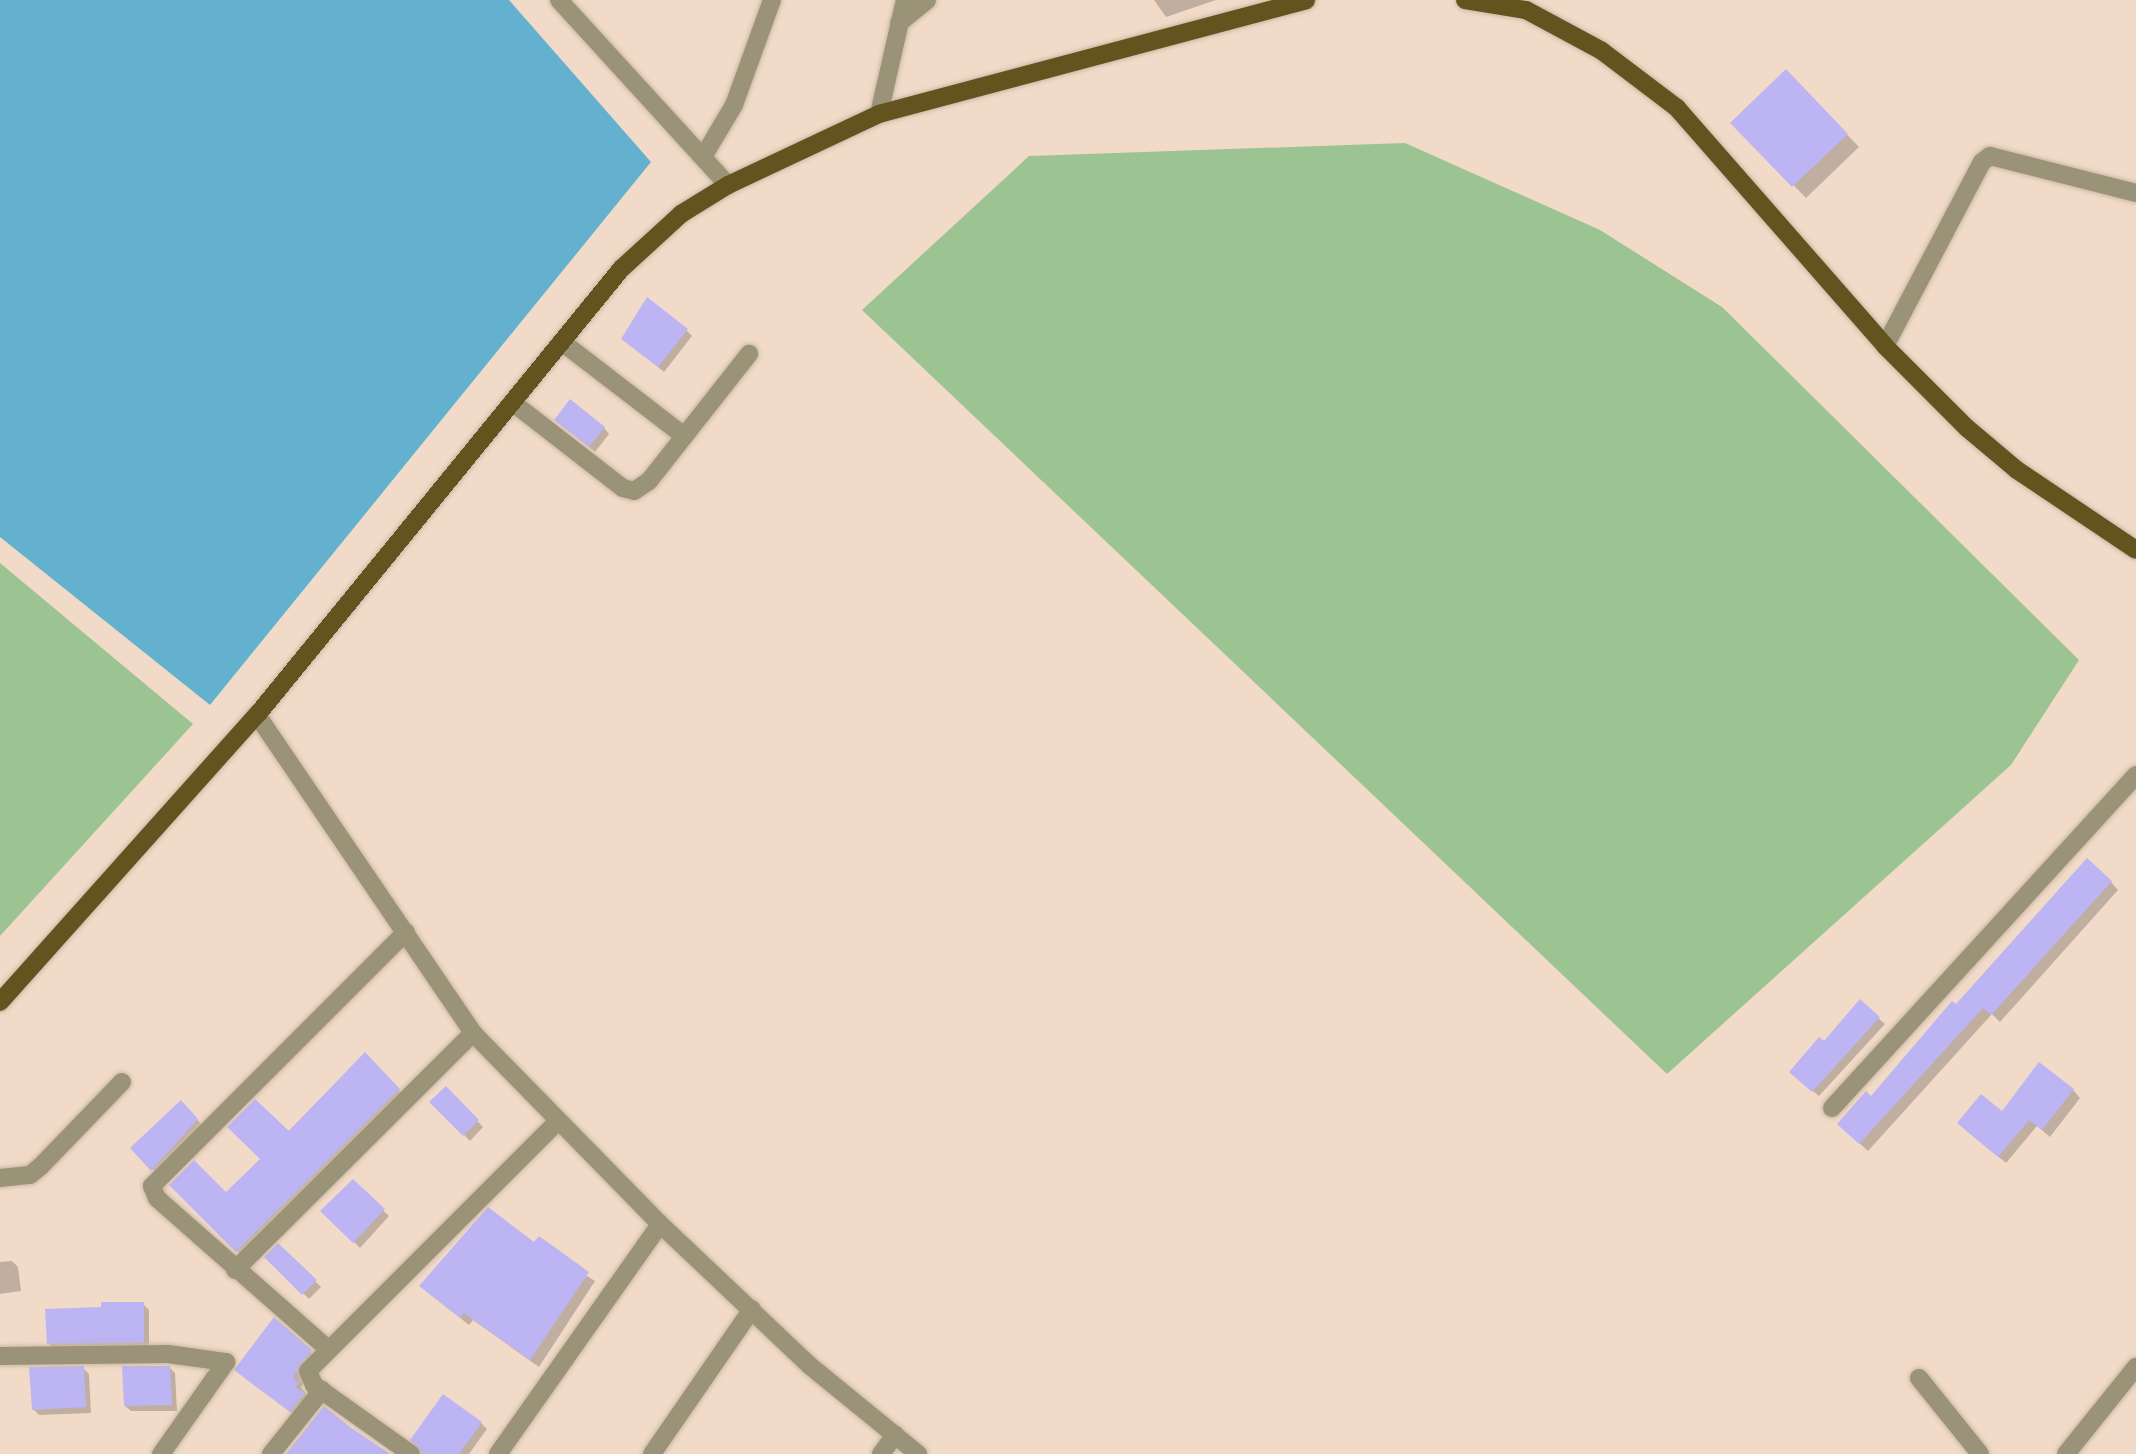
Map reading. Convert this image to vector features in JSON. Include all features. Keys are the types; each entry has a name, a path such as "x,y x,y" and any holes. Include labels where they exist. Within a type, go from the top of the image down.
{"main road":[{"path":"1465,0 1526,10 1602,51 1677,108 1885,346 2017,470 2136,550"},
{"path":"0,1002 257,715 621,269 681,214 727,185 879,114 1295,1"}],"street":[{"path":"559,0 727,185"},
{"path":"703,157 734,105 772,0"},
{"path":"879,114 905,0"},
{"path":"899,23 927,0"},
{"path":"1885,346 1982,162 1990,156 2136,193"},
{"path":"562,342 684,436"},
{"path":"512,402 624,488 634,491 649,481 748,354"},
{"path":"257,715 473,1033 660,1224 809,1365 918,1454"},
{"path":"1832,1108 2136,775"},
{"path":"328,1349 235,1270 157,1198 152,1185 406,932"},
{"path":"235,1270 473,1033"},
{"path":"0,1178 30,1175 121,1082"},
{"path":"411,1454 307,1378 308,1371 558,1121"},
{"path":"498,1454 660,1224"},
{"path":"652,1454 752,1309"},
{"path":"0,1356 168,1354 226,1362 160,1454"},
{"path":"2066,1454 2136,1367"},
{"path":"1919,1378 1969,1449"},
{"path":"278,1452 322,1390"},
{"path":"881,1454 895,1435"}],"green space":[{"path":"1405,143 1600,230 1722,307 2079,660 2011,765 1667,1074 862,310 1029,156"},
{"path":"0,563 193,724 0,936"}],"water":[{"path":"0,0 509,0 651,162 210,705 0,537"}],"building":[{"path":"1786,69 1848,134 1792,187 1730,123"},
{"path":"647,297 688,329 658,367 621,339"},
{"path":"570,399 605,427 589,447 554,420"},
{"path":"2087,858 2112,881 1991,1015 1983,1008 1859,1144 1837,1124 1866,1091 1871,1096 1952,1001 1956,1004"},
{"path":"1860,999 1880,1017 1812,1092 1789,1072 1819,1037 1824,1041"},
{"path":"365,1052 400,1089 236,1252 169,1185 194,1160 226,1192 260,1159 227,1127 255,1099 289,1131"},
{"path":"2039,1062 2074,1089 2042,1130 2029,1120 1998,1157 1957,1123 1981,1094 2002,1111"},
{"path":"446,1086 479,1120 463,1136 429,1102"},
{"path":"181,1100 198,1119 151,1171 130,1148"},
{"path":"353,1179 385,1209 353,1243 320,1211"},
{"path":"488,1207 534,1242 539,1236 589,1272 530,1360 464,1313 460,1318 419,1286"},
{"path":"278,1243 317,1280 302,1295 264,1257"},
{"path":"101,1302 144,1302 144,1343 47,1344 45,1309 101,1307"},
{"path":"274,1317 312,1350 293,1377 299,1383 295,1387 305,1393 290,1412 234,1370"},
{"path":"84,1366 86,1407 32,1410 29,1367"},
{"path":"122,1366 170,1366 172,1405 124,1406"},
{"path":"443,1394 482,1422 459,1454 422,1454 410,1440"},
{"path":"324,1406 350,1427 390,1454 286,1454"}]}
